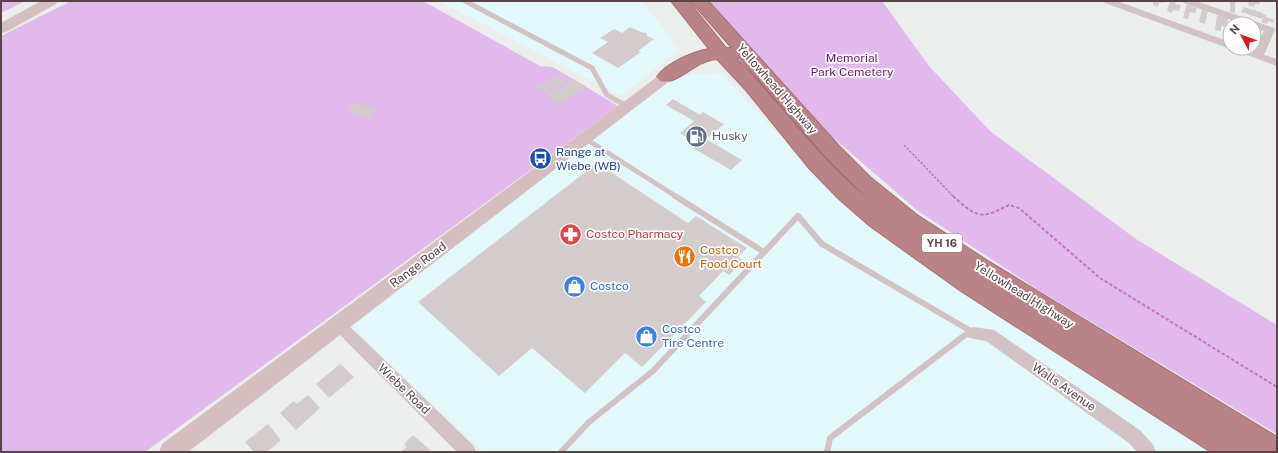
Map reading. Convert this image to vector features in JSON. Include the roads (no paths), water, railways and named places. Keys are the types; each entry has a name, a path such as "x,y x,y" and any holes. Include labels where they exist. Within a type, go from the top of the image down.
{"highway":[{"name":"Yellowhead Highway","path":"679,1 695,8 753,62 853,174 894,208 1231,443"},
{"name":"Yellowhead Highway","path":"695,8 721,53 753,86 816,163 845,192 878,220 969,284 1231,443 1276,452"},
{"path":"687,63 698,43 695,8"},
{"path":"666,77 694,58 708,54 721,53 739,55 753,62"},
{"path":"666,77 694,69 715,68 733,74 753,86"},
{"path":"1231,443 1277,446"}],"street":[{"path":"1,23 40,1"},
{"path":"1,29 51,1"},
{"path":"1108,1 1222,43"},
{"path":"1187,1 1230,16"},
{"path":"1262,27 1270,30 1262,47"},
{"path":"1258,56 1277,63"},
{"name":"Range Road","path":"170,452 666,77"},
{"name":"Wiebe Road","path":"339,325 468,452"},
{"name":"Walls Avenue","path":"974,333 989,335 1135,437 1148,452"}],"lane":[{"path":"465,1 592,68 607,95 628,107"},
{"path":"586,138 764,252"},
{"path":"561,452 589,422 653,371 798,216 822,244 974,333"},
{"path":"828,452 830,438 965,336 974,333"}],"place":[{"name":"Husky","path":"697,136"},
{"name":"Range at Wiebe (WB)","path":"541,159"},
{"name":"Costco Pharmacy","path":"571,234"},
{"name":"Costco Food Court","path":"685,257"},
{"name":"Costco","path":"574,286"},
{"name":"Costco Tire Centre","path":"646,336"}],"park label":[{"name":"Memorial Park Cemetery","path":"852,65"}]}
